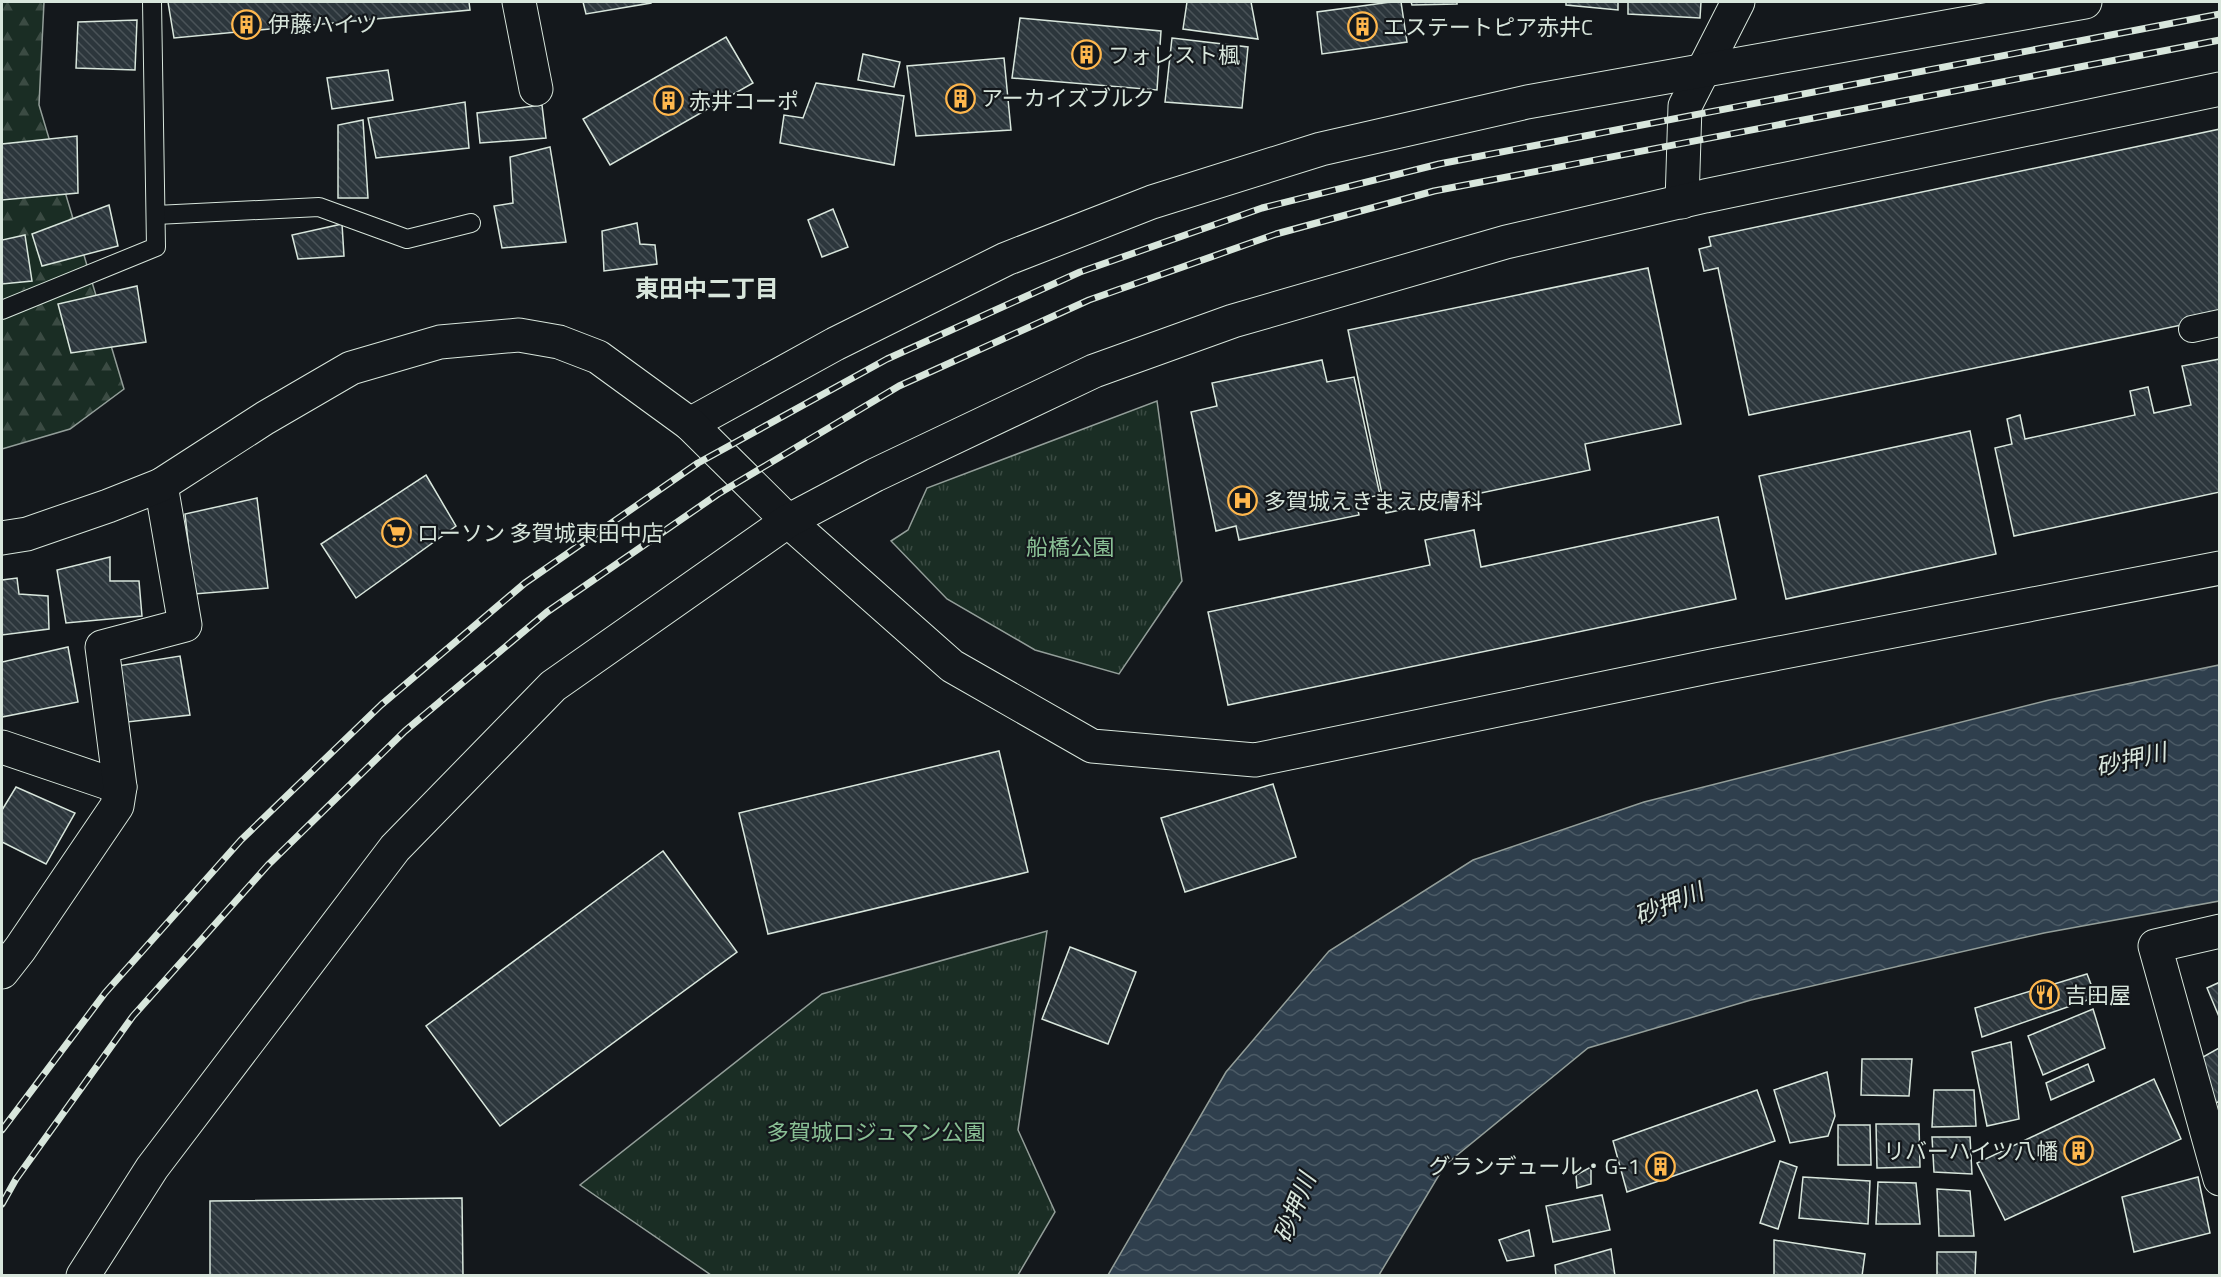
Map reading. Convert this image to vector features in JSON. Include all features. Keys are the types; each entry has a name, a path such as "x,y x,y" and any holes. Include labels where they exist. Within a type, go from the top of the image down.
{"street":[{"path":"519,2 536,89"},
{"path":"1682,202 1685,106 1738,2"},
{"path":"690,424 835,344 1006,259 1152,202 1321,149 1527,102 2085,2"},
{"path":"82,1275 152,1168 396,848 553,686 788,521 875,475 1094,371 1222,325 1351,286 1506,242 1682,202 2220,89"},
{"path":"2192,329 2220,323"},
{"path":"2,538 37,530 108,506 161,484 265,418 351,368 440,342 519,335 559,342 598,357 690,424 788,521 952,666 1092,746 1255,760 1712,666 2220,568"},
{"path":"8,952 117,806 120,787 102,647 185,625 161,484"},
{"path":"2,747 120,787"},
{"path":"2220,931 2155,946 2220,1179"}],"lane":[{"path":"2,310 156,248 152,2"},
{"path":"156,215 319,207 407,239 471,223"}],"green space":[{"path":"2,2 44,2 39,105 124,389 70,429 2,449"},
{"name":"船橋公園","path":"1157,401 1182,581 1119,674 1035,650 947,599 891,541 908,530 927,488"},
{"name":"多賀城ロジュマン公園","path":"1047,931 1018,1130 1055,1212 1018,1275 711,1275 580,1185 822,994"}],"water":[{"name":"砂押川","path":"2219,665 2219,901 2044,933 1751,1000 1588,1048 1445,1165 1379,1275 1108,1275 1226,1072 1329,951 1473,860 1644,802 2049,700"}],"building":[{"name":"伊藤ハイツ","path":"168,2 469,2 470,10 174,38"},
{"path":"583,2 651,2 651,3 586,14"},
{"path":"1187,2 1251,2 1258,39 1183,29"},
{"name":"エステートピア赤井C","path":"1401,2 1407,42 1322,54 1317,12"},
{"path":"1411,2 1457,2 1457,4 1412,5"},
{"path":"1566,2 1618,2 1618,10 1566,5"},
{"path":"1628,2 1701,2 1700,18 1628,14"},
{"name":"フォレスト楓","path":"1020,18 1161,31 1157,90 1012,78"},
{"path":"137,20 135,70 76,68 78,22"},
{"name":"赤井コーポ","path":"726,37 753,83 610,165 583,119"},
{"path":"1172,38 1248,47 1242,108 1165,102"},
{"path":"863,54 900,62 894,87 858,80"},
{"name":"アーカイズブルク","path":"1004,58 1011,130 916,136 907,66"},
{"path":"388,70 393,100 332,109 327,78"},
{"path":"816,83 904,96 894,165 780,143 784,115 803,118"},
{"path":"465,102 469,148 376,158 368,118"},
{"path":"542,105 546,138 480,143 477,113"},
{"path":"363,120 368,198 338,198 338,125"},
{"path":"2220,129 2220,317 1749,415 1718,268 1704,271 1699,249 1711,246 1709,237"},
{"path":"77,136 78,193 2,200 2,144"},
{"path":"550,147 566,242 502,248 494,206 513,203 510,157"},
{"path":"109,205 118,246 42,266 32,234"},
{"path":"833,209 848,247 822,257 808,220"},
{"path":"637,223 640,244 655,245 657,264 604,271 602,231"},
{"path":"342,224 344,256 298,259 292,235"},
{"path":"25,235 32,281 2,284 2,240"},
{"path":"1648,268 1681,424 1585,444 1590,470 1386,513 1348,330"},
{"path":"137,286 146,342 71,353 58,304"},
{"path":"2220,359 2220,492 2014,536 1995,448 2012,444 2007,419 2020,415 2025,439 2135,415 2130,391 2148,387 2154,413 2191,405 2182,366"},
{"path":"1322,360 1327,382 1354,377 1380,495 1356,500 1359,515 1239,540 1236,526 1216,531 1191,412 1217,406 1212,383"},
{"path":"1970,431 1996,554 1786,599 1759,476"},
{"path":"426,475 456,526 356,598 321,544"},
{"path":"257,498 268,588 194,594 185,514"},
{"path":"1718,517 1736,599 1228,705 1208,612 1430,565 1425,540 1474,530 1481,567"},
{"path":"110,557 110,581 139,581 142,616 66,623 57,570"},
{"path":"17,578 19,594 48,596 49,629 2,635 2,580"},
{"path":"68,647 78,702 2,717 2,662"},
{"path":"180,656 190,715 127,722 117,666"},
{"path":"999,751 1028,872 768,934 739,813"},
{"path":"1273,784 1296,857 1185,892 1161,818"},
{"path":"16,787 75,813 46,864 2,842 2,810"},
{"path":"663,851 737,952 500,1126 426,1026"},
{"path":"1070,947 1136,972 1108,1044 1042,1019"},
{"path":"2087,974 2096,997 1982,1037 1975,1008"},
{"path":"2220,982 2220,1019 2207,988"},
{"path":"2093,1009 2105,1048 2043,1075 2028,1036"},
{"path":"2011,1042 2019,1119 1987,1126 1972,1052"},
{"path":"2219,1048 2220,1101 2212,1105 2194,1062"},
{"path":"1862,1059 1912,1059 1909,1096 1861,1095"},
{"path":"2088,1064 2094,1081 2051,1100 2046,1083"},
{"path":"1827,1072 1835,1116 1828,1136 1790,1143 1774,1090"},
{"name":"リバーハイツ八幡","path":"2154,1079 2181,1139 2005,1220 1977,1163"},
{"name":"グランデュール・G-1","path":"1757,1090 1775,1141 1627,1192 1613,1141"},
{"path":"1934,1090 1974,1090 1976,1126 1932,1127"},
{"path":"1876,1124 1919,1124 1920,1167 1877,1168"},
{"path":"1838,1125 1870,1125 1871,1165 1838,1165"},
{"path":"1932,1137 1970,1137 1972,1174 1934,1172"},
{"path":"1780,1161 1797,1167 1778,1229 1760,1223"},
{"path":"1591,1167 1591,1184 1577,1188 1576,1175"},
{"path":"1803,1177 1870,1181 1868,1224 1799,1218"},
{"path":"2198,1177 2210,1233 2134,1252 2122,1197"},
{"path":"1878,1182 1916,1183 1920,1224 1876,1224"},
{"path":"1937,1189 1970,1191 1974,1236 1939,1236"},
{"path":"1602,1195 1610,1230 1553,1242 1546,1206"},
{"path":"462,1198 463,1276 210,1276 210,1201"},
{"path":"1529,1230 1534,1256 1507,1261 1499,1240"},
{"path":"1774,1240 1865,1254 1862,1276 1774,1276"},
{"path":"1611,1249 1615,1276 1556,1276 1555,1265"},
{"path":"1937,1252 1976,1252 1975,1276 1937,1276"}],"railway":[{"path":"2,1130 105,993 241,840 381,705 525,583 698,463 887,359 1080,272 1262,208 1439,164 2220,14"},
{"path":"2,1204 16,1179 133,1016 268,865 405,731 547,612 718,494 899,386 1089,300 1276,234 1434,191 2220,40"}],"place":[{"name":"伊藤ハイツ","path":"247,24"},
{"name":"エステートピア赤井C","path":"1362,27"},
{"name":"フォレスト楓","path":"1087,55"},
{"name":"アーカイズブルク","path":"960,98"},
{"name":"赤井コーポ","path":"668,101"},
{"name":"多賀城えきまえ皮膚科","path":"1243,501"},
{"name":"ローソン 多賀城東田中店","path":"396,533"},
{"name":"吉田屋","path":"2044,995"},
{"name":"リバーハイツ八幡","path":"2079,1151"},
{"name":"グランデュール・G-1","path":"1661,1166"}],"district":[{"name":"東田中二丁目","path":"707,289"}]}
